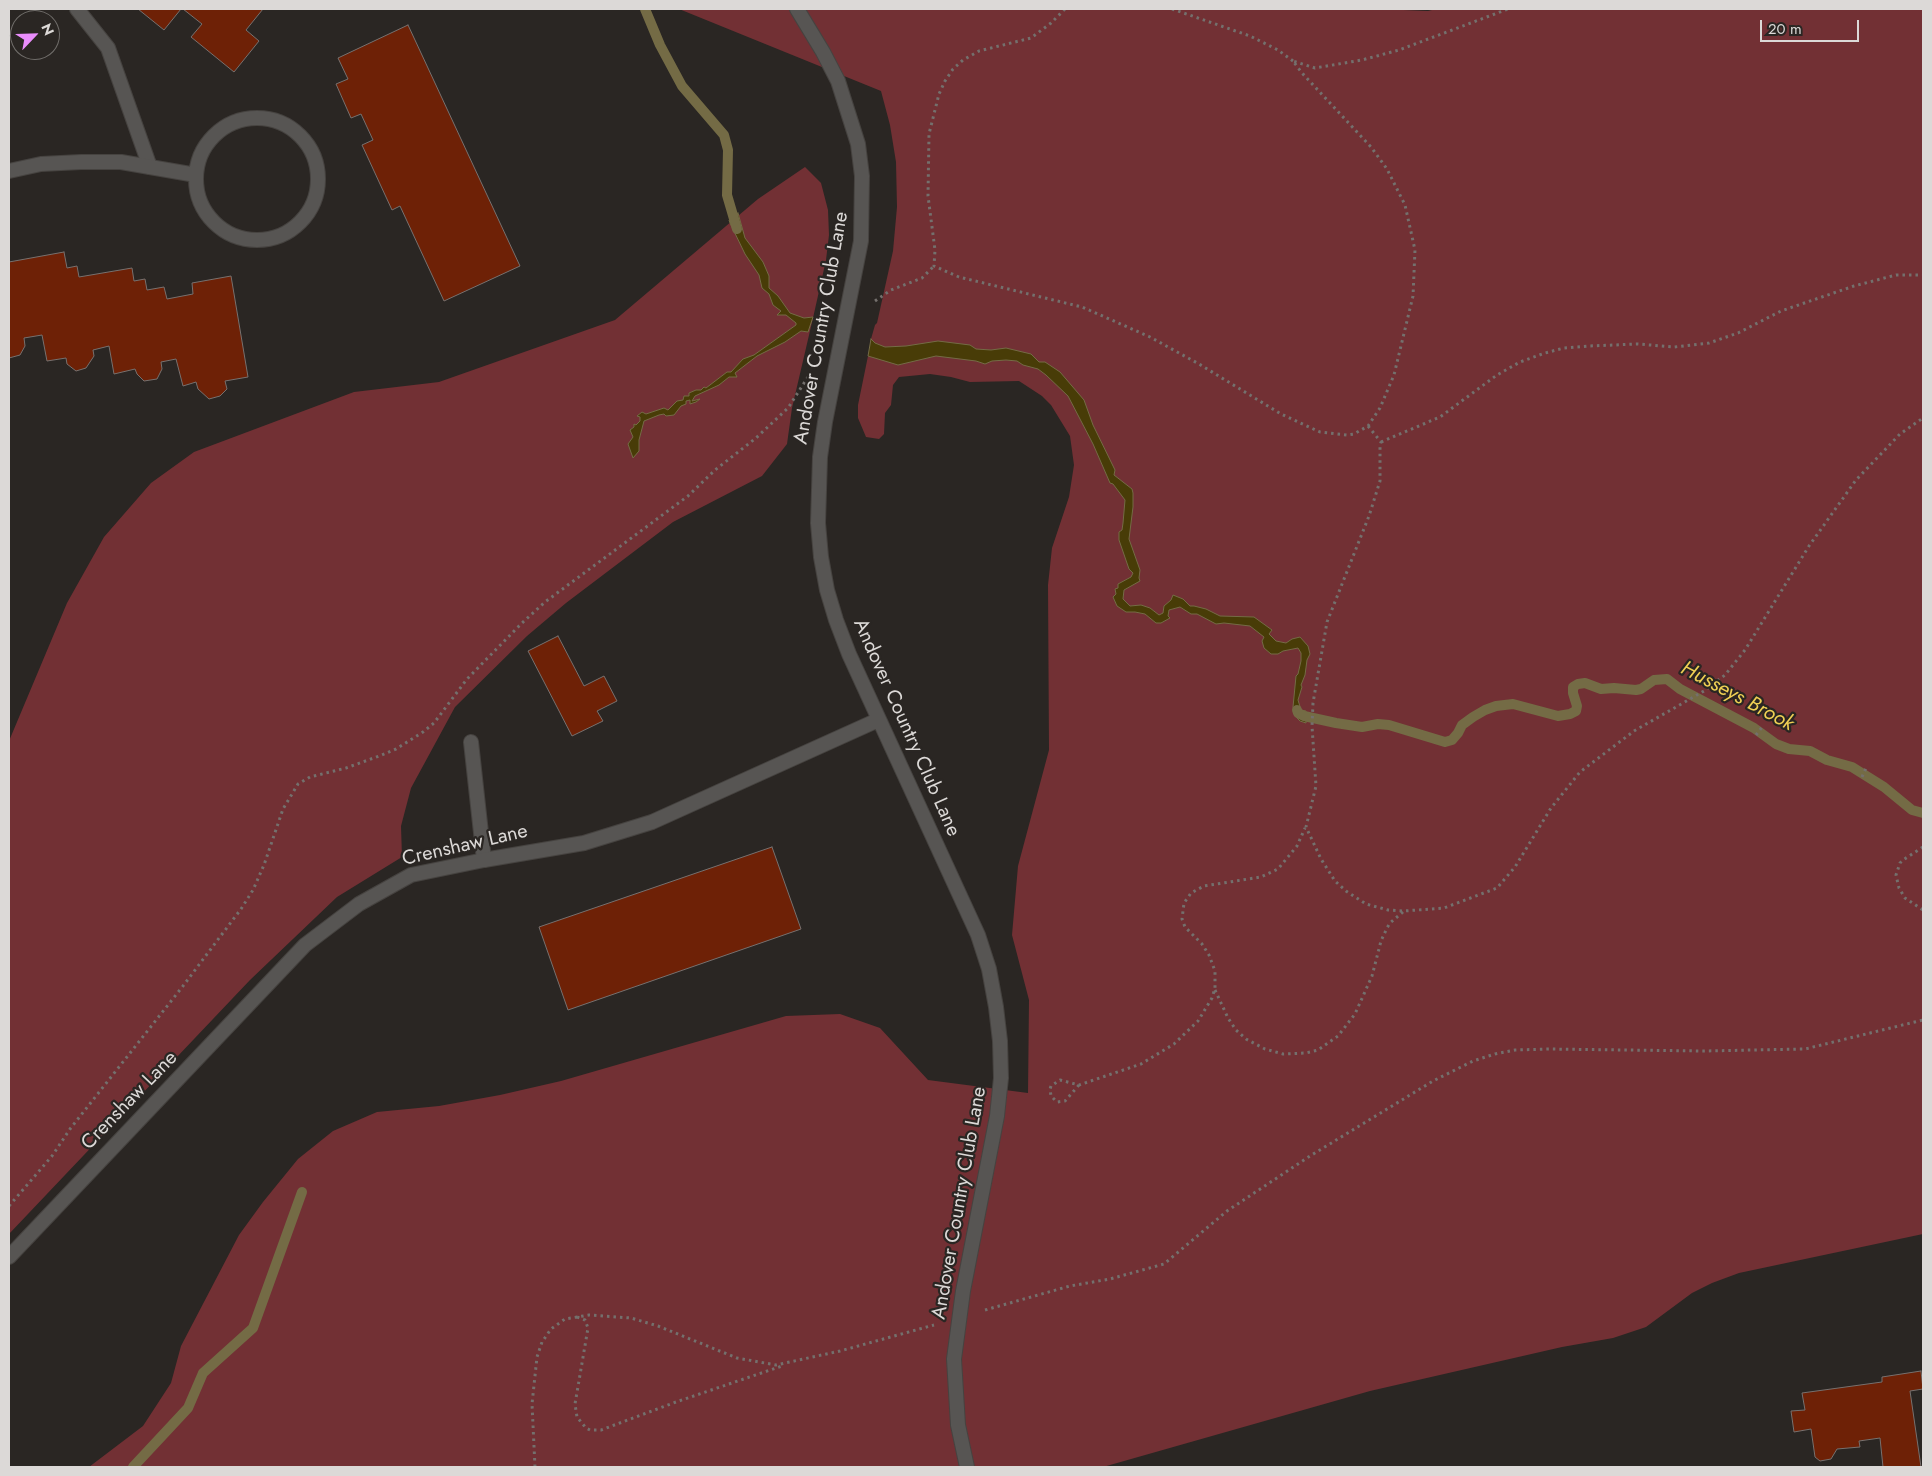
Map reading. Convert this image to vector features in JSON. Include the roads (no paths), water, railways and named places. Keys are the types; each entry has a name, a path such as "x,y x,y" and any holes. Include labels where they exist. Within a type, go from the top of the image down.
{"street":[{"path":"77,9 108,48 150,167"},
{"name":"Andover Country Club Lane","path":"796,9 823,52 838,81 858,144 862,176 861,240 825,422 820,457 818,523 822,565 836,620 878,720 978,935 989,970 1000,1041 1002,1078 997,1116 963,1292 954,1359 958,1425 967,1467"},
{"path":"257,119 271,120 290,128 306,143 315,161 318,182 313,203 303,219 289,232 271,239 252,240 233,236 217,226 205,211 198,194 196,175 201,154 212,136 230,124 257,119"},
{"path":"9,171 41,164 121,162 196,175"},
{"name":"Crenshaw Lane","path":"9,1257 305,945 358,904 411,875 584,843 652,822 878,720"},
{"path":"471,742 484,860"}],"waterway":[{"name":"Husseys Brook","path":"645,9 660,45 682,86 724,135 728,150 727,195 737,229"},
{"name":"Husseys Brook","path":"1297,710 1298,713 1304,716 1336,723 1362,727 1378,724 1389,725 1445,742 1452,740 1462,725 1473,717 1496,706 1513,704 1558,716 1576,711 1577,706 1573,687 1578,684 1585,683 1601,689 1636,690 1641,689 1654,680 1667,679 1680,689 1754,728 1776,744 1789,749 1810,751 1827,760 1852,767 1884,787 1912,810 1923,813"},
{"path":"133,1467 188,1408 203,1373 253,1328 302,1192"}]}
